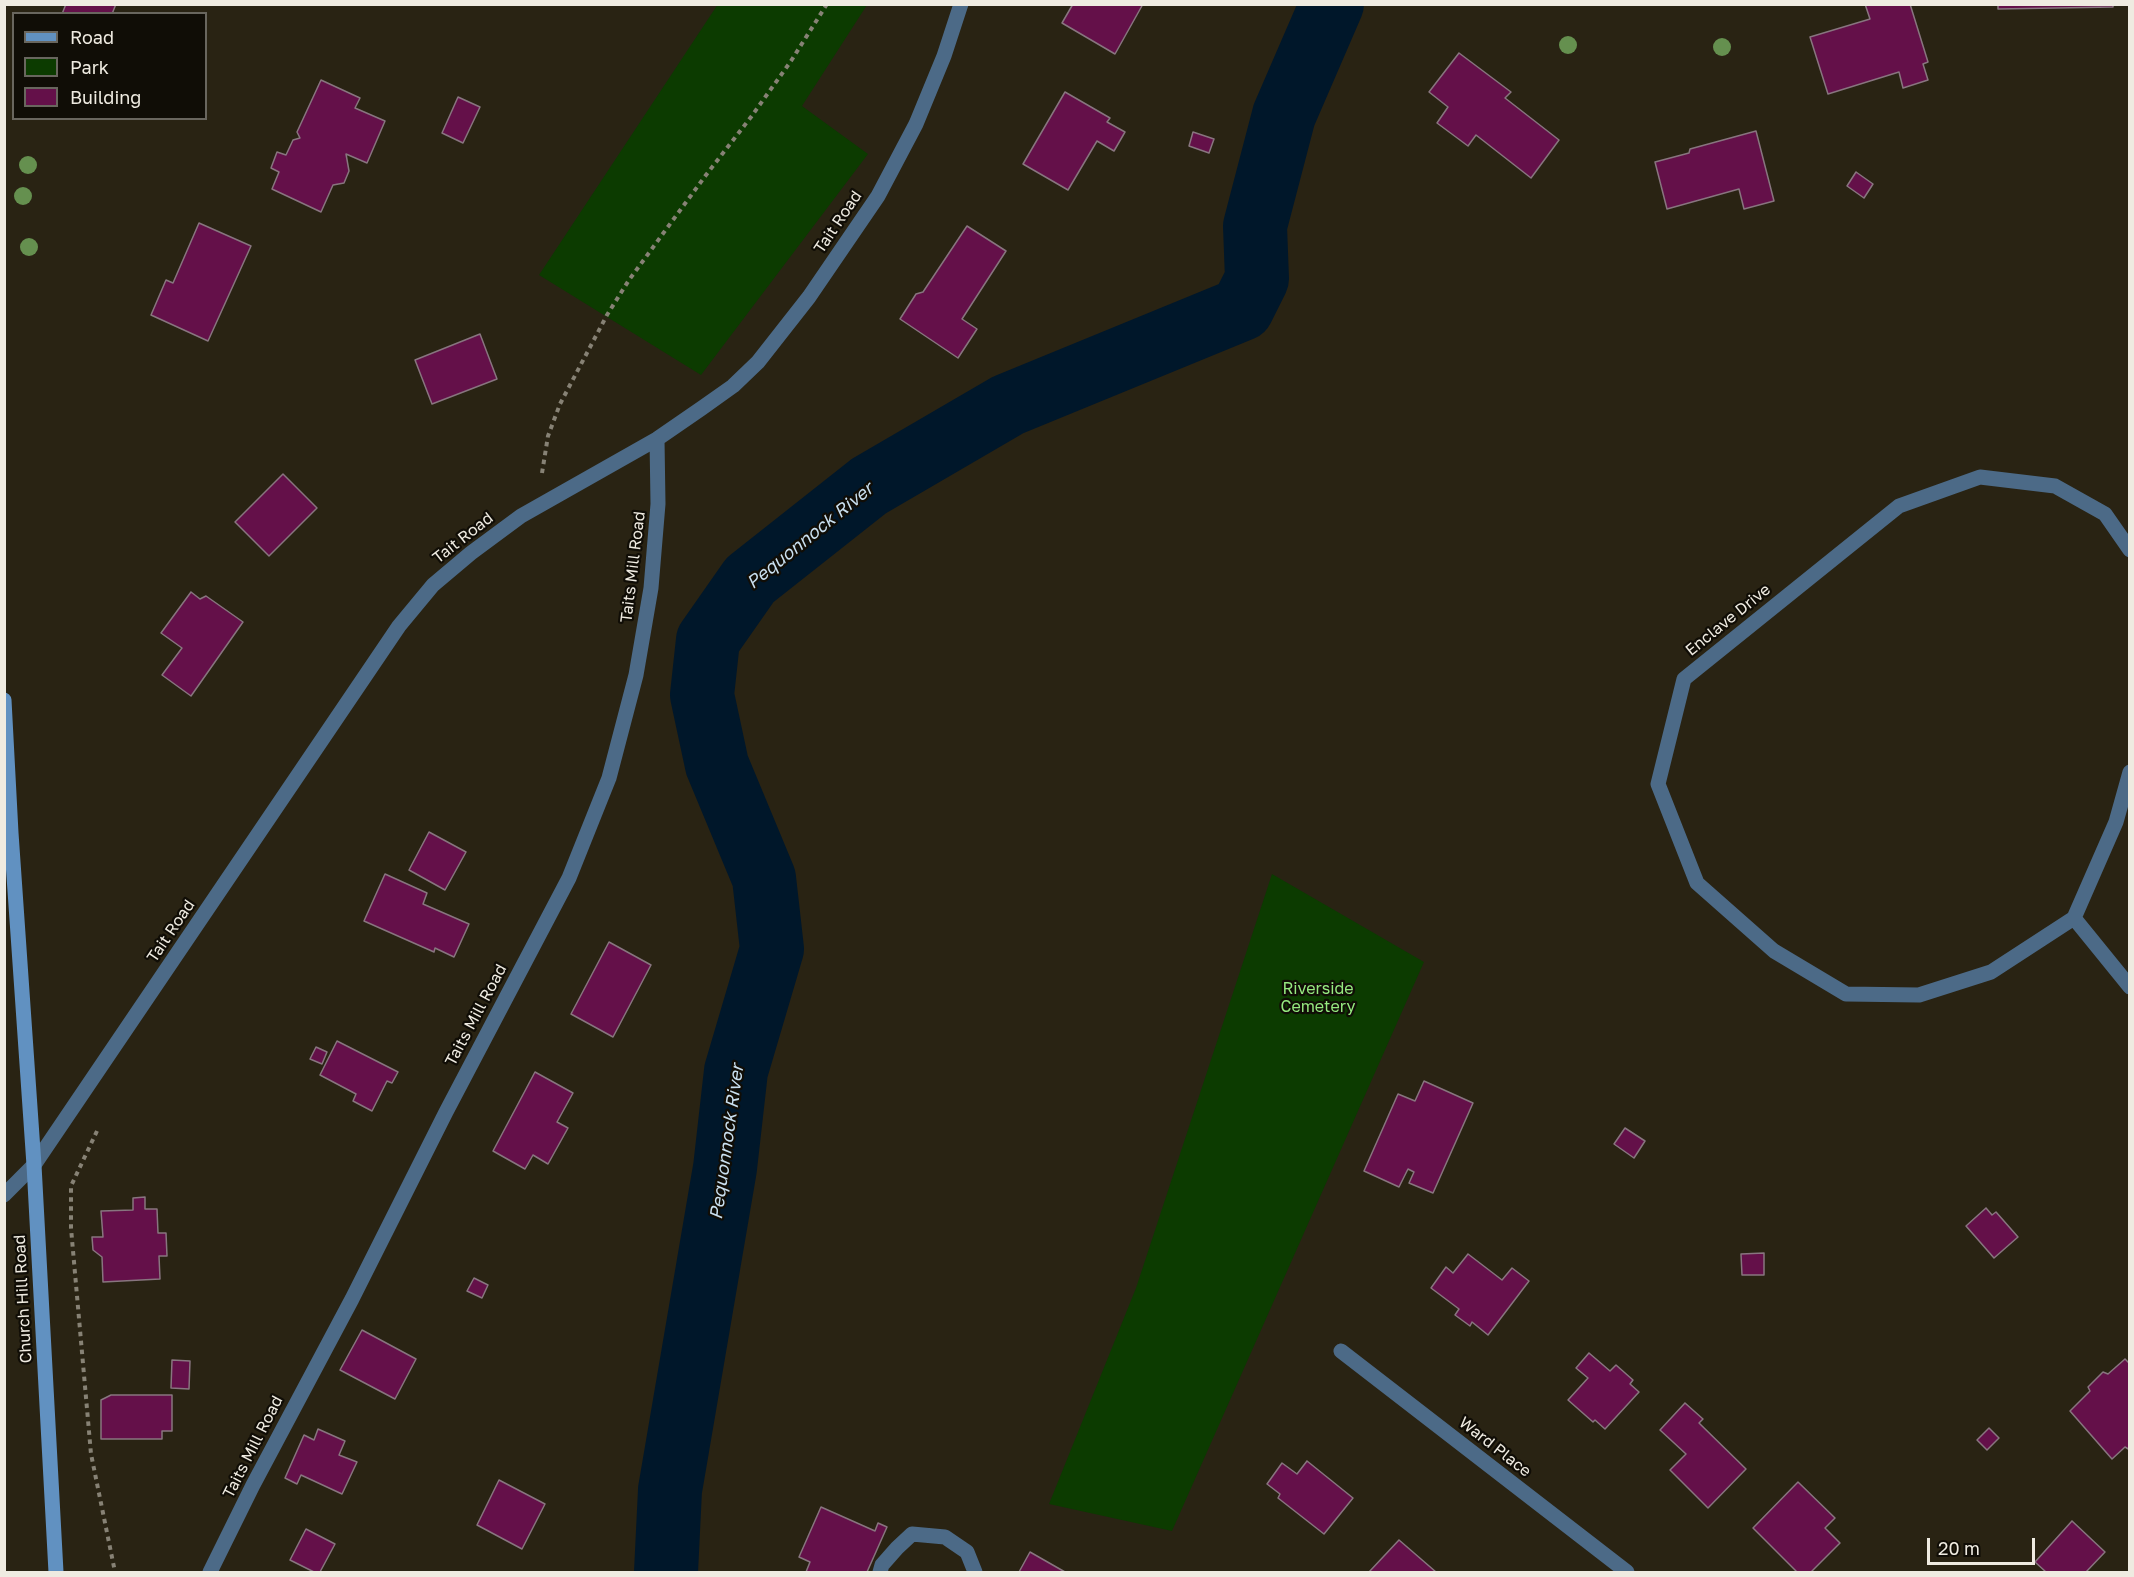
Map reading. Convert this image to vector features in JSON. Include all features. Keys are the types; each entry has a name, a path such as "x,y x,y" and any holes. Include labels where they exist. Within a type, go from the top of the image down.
{"main road":[{"name":"Church Hill Road","path":"4,700 34,1165 56,1572"}],"street":[{"name":"Tait Road","path":"4,1195 34,1165 399,626 433,585 479,547 541,503 657,439 733,387 758,362 809,297 878,196 916,124 944,56 962,4"},
{"name":"Taits Mill Road","path":"210,1572 569,878 609,778 636,675 651,588 658,504 657,439"},
{"name":"Enclave Drive","path":"2074,918 1991,972 1919,995 1846,994 1774,951 1697,883 1658,784 1684,679 1899,506 1980,477 2055,486 2105,514 2130,550"},
{"path":"2130,772 2116,822 2074,918 2130,987"},
{"name":"Ward Place","path":"1341,1351 1627,1572"},
{"path":"880,1572 882,1565 912,1534 945,1537 967,1552 975,1572"}],"path":[{"path":"541,503 543,464 548,435 560,404 607,315 629,280 791,61 827,4"},
{"path":"97,1131 71,1186 71,1228 91,1454 115,1572"}],"green space":[{"path":"718,4 867,5 802,106 868,154 701,375 539,275"},
{"name":"Riverside Cemetery","path":"1272,874 1424,962 1172,1531 1049,1504 1136,1288"}],"building":[{"path":"66,4 116,4 113,12 63,12"},
{"path":"1073,4 1143,4 1115,54 1062,23"},
{"path":"1865,4 1910,4 1928,62 1923,64 1928,80 1903,88 1899,72 1828,94 1810,37 1870,19"},
{"path":"1998,4 2113,4 2113,7 1998,9"},
{"path":"1459,53 1511,92 1505,98 1559,140 1531,178 1476,135 1468,146 1437,123 1448,107 1429,92"},
{"path":"321,80 360,98 355,108 385,121 367,163 346,154 349,171 344,183 333,185 321,212 272,189 279,172 271,168 277,152 286,155 293,140 300,138 297,132"},
{"path":"1065,92 1110,118 1107,122 1125,132 1114,151 1097,141 1068,190 1023,164"},
{"path":"458,97 480,107 463,143 442,133"},
{"path":"1756,131 1774,201 1744,209 1739,189 1667,209 1655,162 1689,153 1690,149"},
{"path":"1193,132 1214,139 1209,153 1189,146"},
{"path":"1856,172 1873,184 1864,198 1847,186"},
{"path":"199,223 251,246 208,341 151,315 166,280 173,283"},
{"path":"967,226 1006,251 962,319 977,329 958,358 900,319 916,294 923,292"},
{"path":"480,334 497,379 432,404 415,360"},
{"path":"283,474 317,508 269,556 235,522"},
{"path":"191,592 200,599 206,596 243,622 191,696 162,675 182,648 161,633"},
{"path":"429,832 466,852 445,890 409,870"},
{"path":"385,874 427,893 423,904 469,924 454,957 435,948 434,952 364,921"},
{"path":"609,942 651,965 613,1037 571,1014"},
{"path":"337,1041 398,1072 392,1083 387,1081 372,1111 353,1101 356,1094 320,1075"},
{"path":"316,1047 327,1052 322,1064 310,1059"},
{"path":"535,1072 573,1093 557,1122 568,1128 548,1164 533,1155 525,1169 493,1151"},
{"path":"1424,1081 1473,1103 1433,1193 1409,1183 1414,1172 1408,1169 1399,1187 1364,1171 1398,1094 1415,1101"},
{"path":"1625,1128 1645,1141 1634,1158 1614,1144"},
{"path":"145,1197 145,1209 157,1209 158,1233 166,1233 167,1256 159,1256 160,1279 103,1282 102,1257 93,1250 92,1237 103,1237 101,1211 133,1210 133,1198"},
{"path":"1986,1208 1992,1215 1996,1212 2018,1237 1994,1258 1966,1226"},
{"path":"1764,1253 1764,1275 1742,1275 1741,1254"},
{"path":"1468,1254 1502,1280 1512,1268 1529,1281 1488,1335 1472,1322 1470,1326 1455,1315 1459,1309 1431,1288 1446,1267 1453,1273"},
{"path":"474,1278 488,1285 482,1298 467,1291"},
{"path":"362,1330 416,1359 395,1399 340,1370"},
{"path":"1589,1353 1610,1371 1616,1365 1633,1380 1630,1384 1639,1392 1605,1429 1595,1420 1593,1422 1568,1400 1588,1378 1576,1368"},
{"path":"2125,1359 2130,1364 2130,1450 2125,1447 2112,1459 2070,1411 2090,1391 2088,1387 2103,1372 2108,1374"},
{"path":"172,1360 190,1361 189,1389 171,1388"},
{"path":"111,1395 172,1395 172,1431 162,1431 162,1439 101,1439 101,1400"},
{"path":"1685,1403 1703,1419 1699,1423 1746,1469 1708,1508 1670,1470 1686,1454 1660,1430"},
{"path":"1989,1428 1999,1438 1987,1450 1977,1440"},
{"path":"318,1429 345,1441 339,1455 357,1462 342,1494 301,1475 297,1484 285,1478 304,1435 314,1440"},
{"path":"1307,1461 1353,1498 1324,1534 1278,1498 1280,1494 1267,1484 1282,1463 1297,1474"},
{"path":"499,1480 545,1504 522,1549 477,1525"},
{"path":"1798,1482 1835,1518 1825,1528 1840,1543 1811,1572 1797,1572 1753,1528"},
{"path":"821,1507 875,1531 878,1523 887,1527 867,1572 806,1572 810,1562 799,1557"},
{"path":"2072,1521 2105,1552 2086,1572 2046,1572 2035,1562"},
{"path":"306,1529 335,1544 320,1572 314,1572 290,1560"},
{"path":"1399,1540 1436,1572 1369,1572"},
{"path":"1030,1552 1065,1572 1019,1572"}],"waterway":[{"name":"Pequonnock River","path":"666,1572 670,1490 725,1168 736,1071 772,949 764,878 717,765 702,695 708,640 750,580 869,486 1008,405 1242,309 1257,279 1255,226 1284,115 1332,4"}]}
